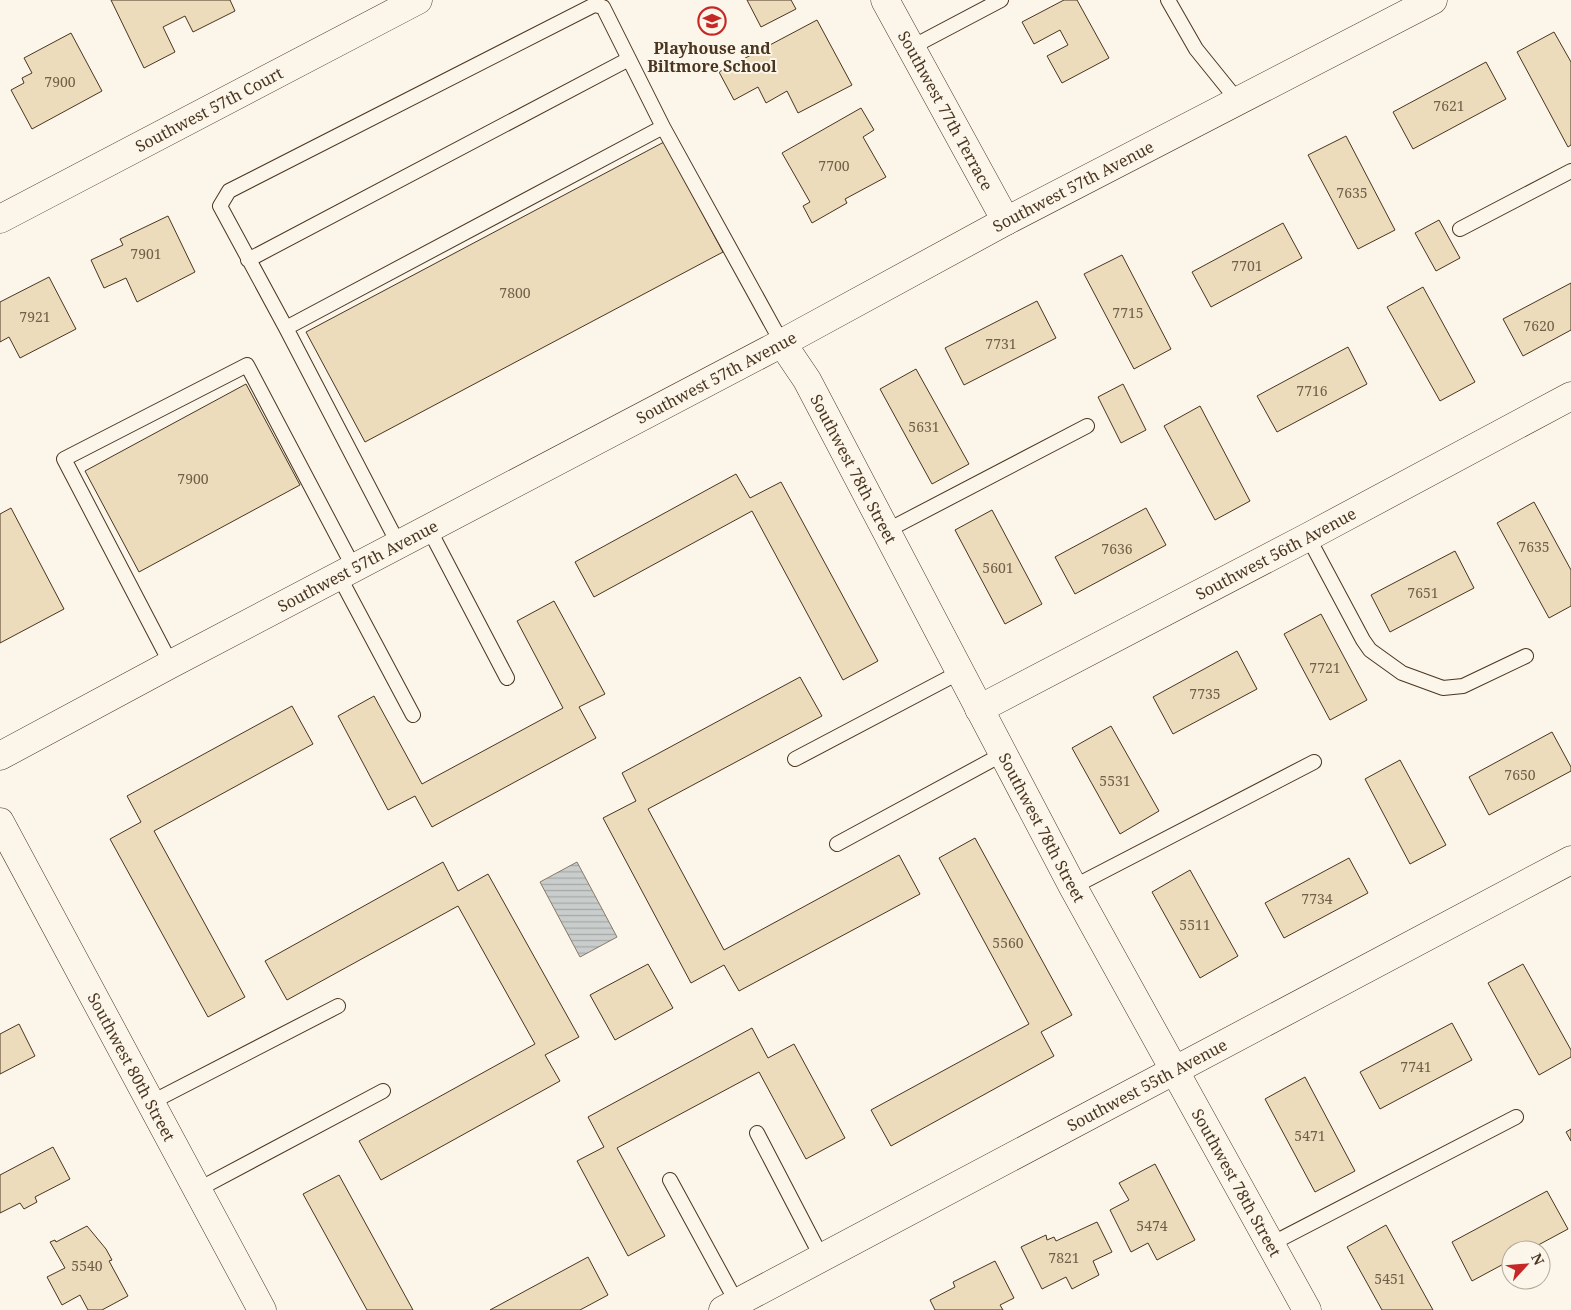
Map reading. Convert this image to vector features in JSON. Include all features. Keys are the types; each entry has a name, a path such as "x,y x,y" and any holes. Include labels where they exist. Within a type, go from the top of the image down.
{"street":[{"name":"Southwest 57th Court","path":"0,219 418,0"},
{"name":"Southwest 77th Terrace","path":"885,0 1006,221"},
{"name":"Southwest 57th Avenue","path":"0,756 782,342 1006,221 1433,0"},
{"name":"Southwest 78th Street","path":"782,342 806,380 1073,887 1176,1070 1307,1310"},
{"name":"Southwest 56th Avenue","path":"979,709 1308,537 1571,396"},
{"name":"Southwest 80th Street","path":"0,822 262,1310"},
{"name":"Southwest 55th Avenue","path":"730,1306 1571,860"}],"lane":[{"path":"912,47 1001,0"},
{"path":"1168,0 1196,49 1238,101"},
{"path":"399,544 220,206 229,191 594,5 602,7 663,126 782,342"},
{"path":"248,260 629,59"},
{"path":"286,328 663,126"},
{"path":"1460,229 1571,171"},
{"path":"171,664 64,459 246,365 414,715"},
{"path":"886,531 1087,426"},
{"path":"429,529 507,678"},
{"path":"1308,537 1363,640 1370,650 1402,673 1443,688 1463,686 1526,656"},
{"path":"795,760 960,672"},
{"path":"837,844 1003,754"},
{"path":"1073,887 1314,762"},
{"path":"150,1103 338,1006"},
{"path":"197,1190 383,1091"},
{"path":"1271,1244 1516,1117"},
{"path":"757,1133 822,1258"},
{"path":"670,1180 730,1306"}],"shaded area":[{"path":"577,862 617,937 580,957 540,882"}],"building":[{"path":"111,0 230,0 235,11 193,32 185,16 163,27 175,52 144,68"},
{"path":"747,0 791,0 796,9 761,27"},
{"path":"1064,0 1077,0 1109,58 1062,83 1047,56 1068,45 1060,30 1034,44 1022,22"},
{"path":"817,20 852,85 798,113 787,91 766,103 758,87 734,100 719,72"},
{"path":"1554,32 1571,62 1571,145 1568,147 1517,52"},
{"path":"71,33 102,91 32,129 11,90 24,83 22,78 32,73 24,58"},
{"path":"1486,62 1506,99 1413,149 1393,112"},
{"path":"861,108 874,130 863,137 886,177 845,199 847,203 812,223 803,206 810,202 782,153"},
{"path":"1346,136 1395,230 1358,249 1308,155"},
{"path":"664,142 723,252 365,442 306,332"},
{"path":"168,216 195,272 137,302 126,278 104,288 91,260 123,245 120,239"},
{"path":"1439,220 1460,258 1436,271 1415,233"},
{"path":"1283,223 1302,258 1211,307 1192,272"},
{"path":"1122,255 1171,349 1134,369 1084,274"},
{"path":"49,277 76,329 20,358 9,337 0,342 0,302"},
{"path":"1571,283 1571,330 1523,356 1503,319"},
{"path":"1423,287 1475,382 1440,401 1387,307"},
{"path":"1037,301 1056,338 964,385 945,348"},
{"path":"1348,347 1367,384 1277,432 1257,396"},
{"path":"916,369 969,464 932,484 880,389"},
{"path":"246,384 300,485 139,572 85,471"},
{"path":"1123,384 1146,430 1121,443 1098,397"},
{"path":"1200,406 1250,501 1215,520 1164,426"},
{"path":"736,474 750,498 781,482 878,661 843,680 752,511 594,597 575,562"},
{"path":"1534,502 1571,570 1571,606 1549,618 1497,523"},
{"path":"11,508 64,609 0,643 0,514"},
{"path":"1146,508 1166,545 1075,594 1055,557"},
{"path":"992,510 1042,604 1005,624 955,530"},
{"path":"1455,551 1474,588 1390,632 1371,595"},
{"path":"554,601 605,694 579,707 596,738 432,827 415,796 388,810 338,716 374,696 422,784 563,708 517,621"},
{"path":"1321,614 1367,700 1330,720 1284,634"},
{"path":"1237,651 1257,689 1173,734 1153,697"},
{"path":"800,677 822,716 648,809 724,950 899,855 920,894 739,991 724,965 691,983 603,818 636,801 622,773"},
{"path":"292,706 313,744 154,831 245,997 208,1017 110,839 141,822 127,796"},
{"path":"1111,726 1159,811 1120,834 1072,748"},
{"path":"1552,732 1571,767 1571,771 1489,815 1469,777"},
{"path":"1400,760 1446,845 1410,864 1365,779"},
{"path":"975,838 1072,1015 1041,1032 1054,1056 891,1146 871,1110 1029,1024 939,858"},
{"path":"1349,858 1368,893 1284,938 1265,903"},
{"path":"443,862 458,891 488,874 579,1037 545,1055 560,1081 381,1180 359,1141 535,1044 458,906 287,1000 265,961"},
{"path":"1190,870 1238,956 1200,978 1152,892"},
{"path":"648,964 673,1008 615,1040 590,995"},
{"path":"1523,964 1571,1050 1571,1057 1539,1075 1488,983"},
{"path":"1452,1023 1472,1060 1380,1109 1360,1072"},
{"path":"19,1024 35,1056 0,1074 0,1034"},
{"path":"752,1028 768,1058 794,1044 845,1138 806,1159 759,1072 617,1148 665,1236 628,1256 577,1161 604,1147 588,1117"},
{"path":"1305,1077 1355,1171 1315,1192 1265,1099"},
{"path":"1571,1129 1571,1141 1566,1132"},
{"path":"53,1147 70,1179 35,1197 37,1202 24,1209 20,1203 0,1213 0,1175"},
{"path":"1155,1164 1195,1240 1157,1260 1148,1243 1131,1252 1110,1210 1129,1200 1119,1183"},
{"path":"339,1175 413,1310 367,1310 303,1194"},
{"path":"1547,1191 1568,1229 1548,1240 1501,1240 1501,1265 1472,1281 1452,1242"},
{"path":"1097,1222 1112,1252 1093,1261 1099,1275 1072,1289 1066,1277 1042,1289 1021,1247 1046,1235 1047,1240 1054,1237 1056,1241"},
{"path":"1386,1225 1433,1310 1382,1310 1347,1247"},
{"path":"87,1226 106,1249 112,1260 109,1261 128,1296 102,1310 88,1310 80,1295 62,1305 47,1277 65,1268 50,1242 55,1240 56,1242"},
{"path":"588,1257 608,1295 580,1310 490,1310"},
{"path":"995,1261 1014,1298 1000,1305 1003,1310 935,1310 930,1300 955,1287 953,1282"}],"place":[{"name":"Playhouse and Biltmore School","path":"712,21"}]}
